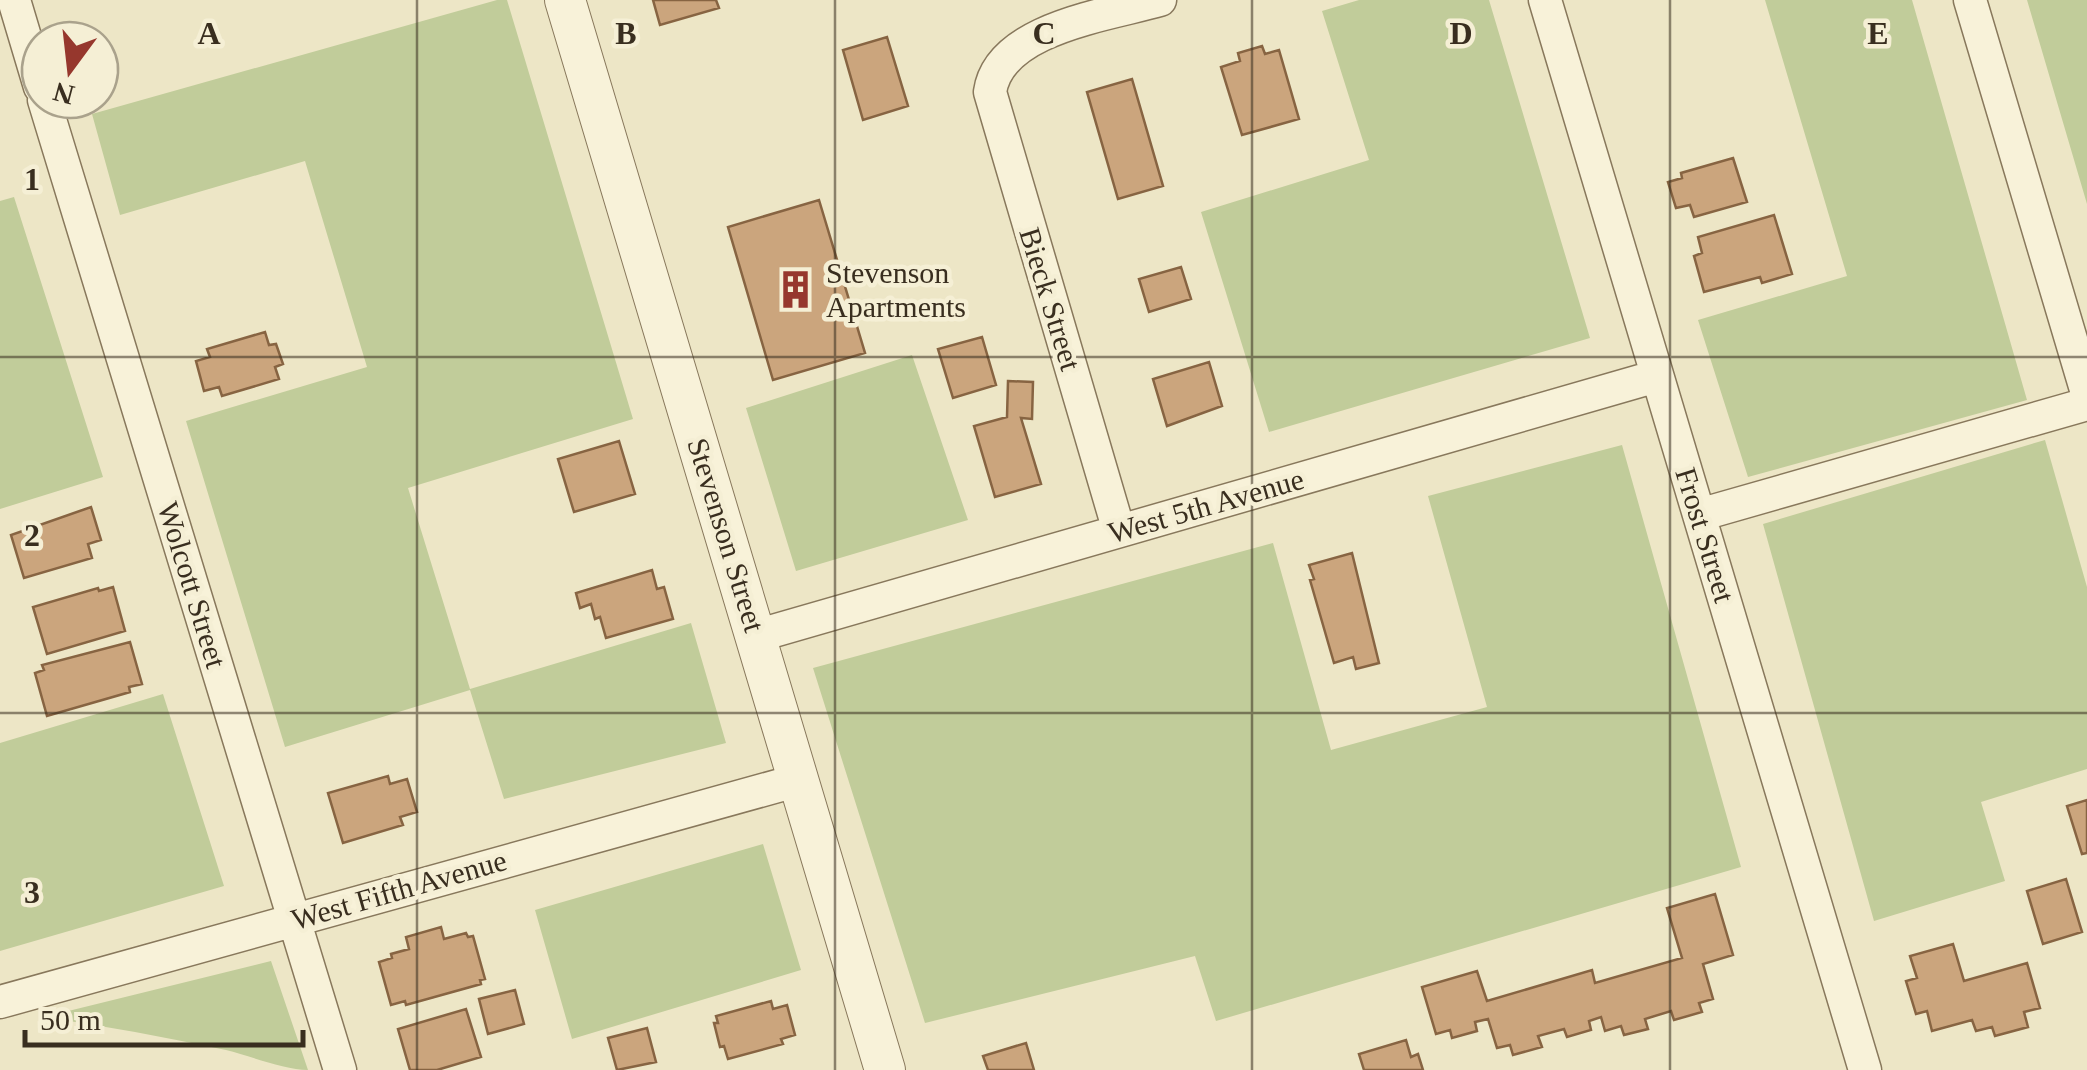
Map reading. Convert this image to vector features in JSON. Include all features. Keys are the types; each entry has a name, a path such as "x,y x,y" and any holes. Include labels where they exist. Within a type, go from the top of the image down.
{"street":[{"name":"Stevenson Street","path":"565,0 885,1070"},
{"name":"Bieck Street","path":"1119,531 990,87 999,67 1017,46 1160,0"},
{"name":"Frost Street","path":"1545,0 1865,1070"},
{"path":"1970,0 2087,392"},
{"name":"Wolcott Street","path":"50,120 340,1070"},
{"name":"West 5th Avenue","path":"756,636 1657,376"},
{"path":"1699,516 2087,404"},
{"name":"West Fifth Avenue","path":"0,1002 799,780"}],"green space":[{"path":"507,0 633,419 408,488 470,689 691,623 726,743 504,799 470,690 285,747 186,421 367,367 305,161 120,215 94,120 120,120 120,106"},
{"path":"1359,0 1489,0 1590,338 1269,432 1201,212 1369,160 1322,11"},
{"path":"1765,0 1912,0 2027,400 1748,477 1698,320 1847,276"},
{"path":"2027,0 2087,0 2087,204"},
{"path":"14,197 103,477 0,509 0,201"},
{"path":"912,355 968,520 796,571 746,408"},
{"path":"2045,440 2087,587 2087,769 1981,802 2005,881 1874,921 1763,524"},
{"path":"1622,445 1741,867 1216,1021 1195,956 925,1023 813,668 1273,543 1331,750 1487,707 1428,496"},
{"path":"163,694 224,886 0,951 0,743"},
{"path":"763,844 801,970 572,1039 535,910"},
{"path":"271,961 308,1070 226,1050 44,1017"}],"building":[{"path":"653,0 716,0 719,8 660,25"},
{"path":"887,37 908,106 863,120 843,50"},
{"path":"1262,46 1265,54 1279,50 1299,119 1242,135 1221,67 1240,61 1238,53"},
{"path":"1132,79 1163,186 1118,199 1087,92"},
{"path":"1733,158 1747,202 1694,217 1690,205 1676,208 1668,182 1682,178 1681,173"},
{"name":"Stevenson Apartments","path":"819,200 865,353 773,380 728,227"},
{"path":"1774,215 1792,274 1762,283 1760,277 1704,292 1694,256 1702,253 1698,237"},
{"path":"1181,267 1191,299 1149,312 1139,279"},
{"path":"265,332 269,345 276,344 283,364 275,367 279,379 222,396 219,387 204,391 196,361 210,357 207,349"},
{"path":"982,337 996,385 953,398 938,349"},
{"path":"1209,362 1222,406 1167,426 1153,379"},
{"path":"1008,381 1033,382 1032,419 1021,418 1041,484 995,497 974,426 1007,417"},
{"path":"619,441 635,494 574,512 558,459"},
{"path":"91,507 101,540 88,544 92,558 24,578 11,535"},
{"path":"1352,553 1379,663 1356,669 1353,657 1334,663 1309,565"},
{"path":"652,570 657,589 664,587 673,619 606,638 600,617 595,619 591,604 580,608 576,593"},
{"path":"113,587 125,631 47,654 33,607"},
{"path":"130,642 142,684 129,687 130,692 47,716 35,673 44,670 42,665"},
{"path":"388,776 390,784 407,779 417,812 400,817 403,825 343,843 328,793"},
{"path":"2087,800 2087,853 2082,854 2067,806"},
{"path":"2066,879 2082,932 2043,944 2027,891"},
{"path":"1715,894 1733,955 1703,964 1713,999 1699,1003 1702,1012 1674,1020 1671,1011 1645,1019 1648,1029 1624,1035 1621,1026 1605,1031 1601,1017 1589,1021 1591,1030 1567,1037 1564,1029 1538,1036 1542,1047 1513,1055 1510,1045 1497,1048 1488,1019 1475,1022 1477,1031 1452,1038 1450,1030 1436,1034 1422,987 1477,971 1487,1001 1592,970 1595,983 1682,958 1667,908"},
{"path":"441,927 444,939 466,933 473,936 485,979 480,980 481,984 406,1005 405,1001 391,1005 379,962 409,949 406,937"},
{"path":"1953,944 1964,981 2027,963 2040,1008 2024,1012 2028,1027 1995,1036 1992,1027 1976,1031 1972,1020 1932,1031 1927,1011 1916,1014 1906,981 1917,978 1910,956"},
{"path":"515,990 524,1024 488,1034 479,999"},
{"path":"771,1001 773,1009 787,1005 795,1035 781,1039 783,1044 728,1059 724,1046 720,1047 716,1016"},
{"path":"466,1009 481,1057 437,1070 410,1070 398,1029"},
{"path":"647,1028 656,1062 617,1070 608,1038"},
{"path":"1406,1040 1411,1057 1418,1054 1423,1070 1364,1070 1359,1054"},
{"path":"1026,1043 1034,1070 988,1070 983,1056"}],"place":[{"name":"Stevenson Apartments","path":"796,290"}]}
